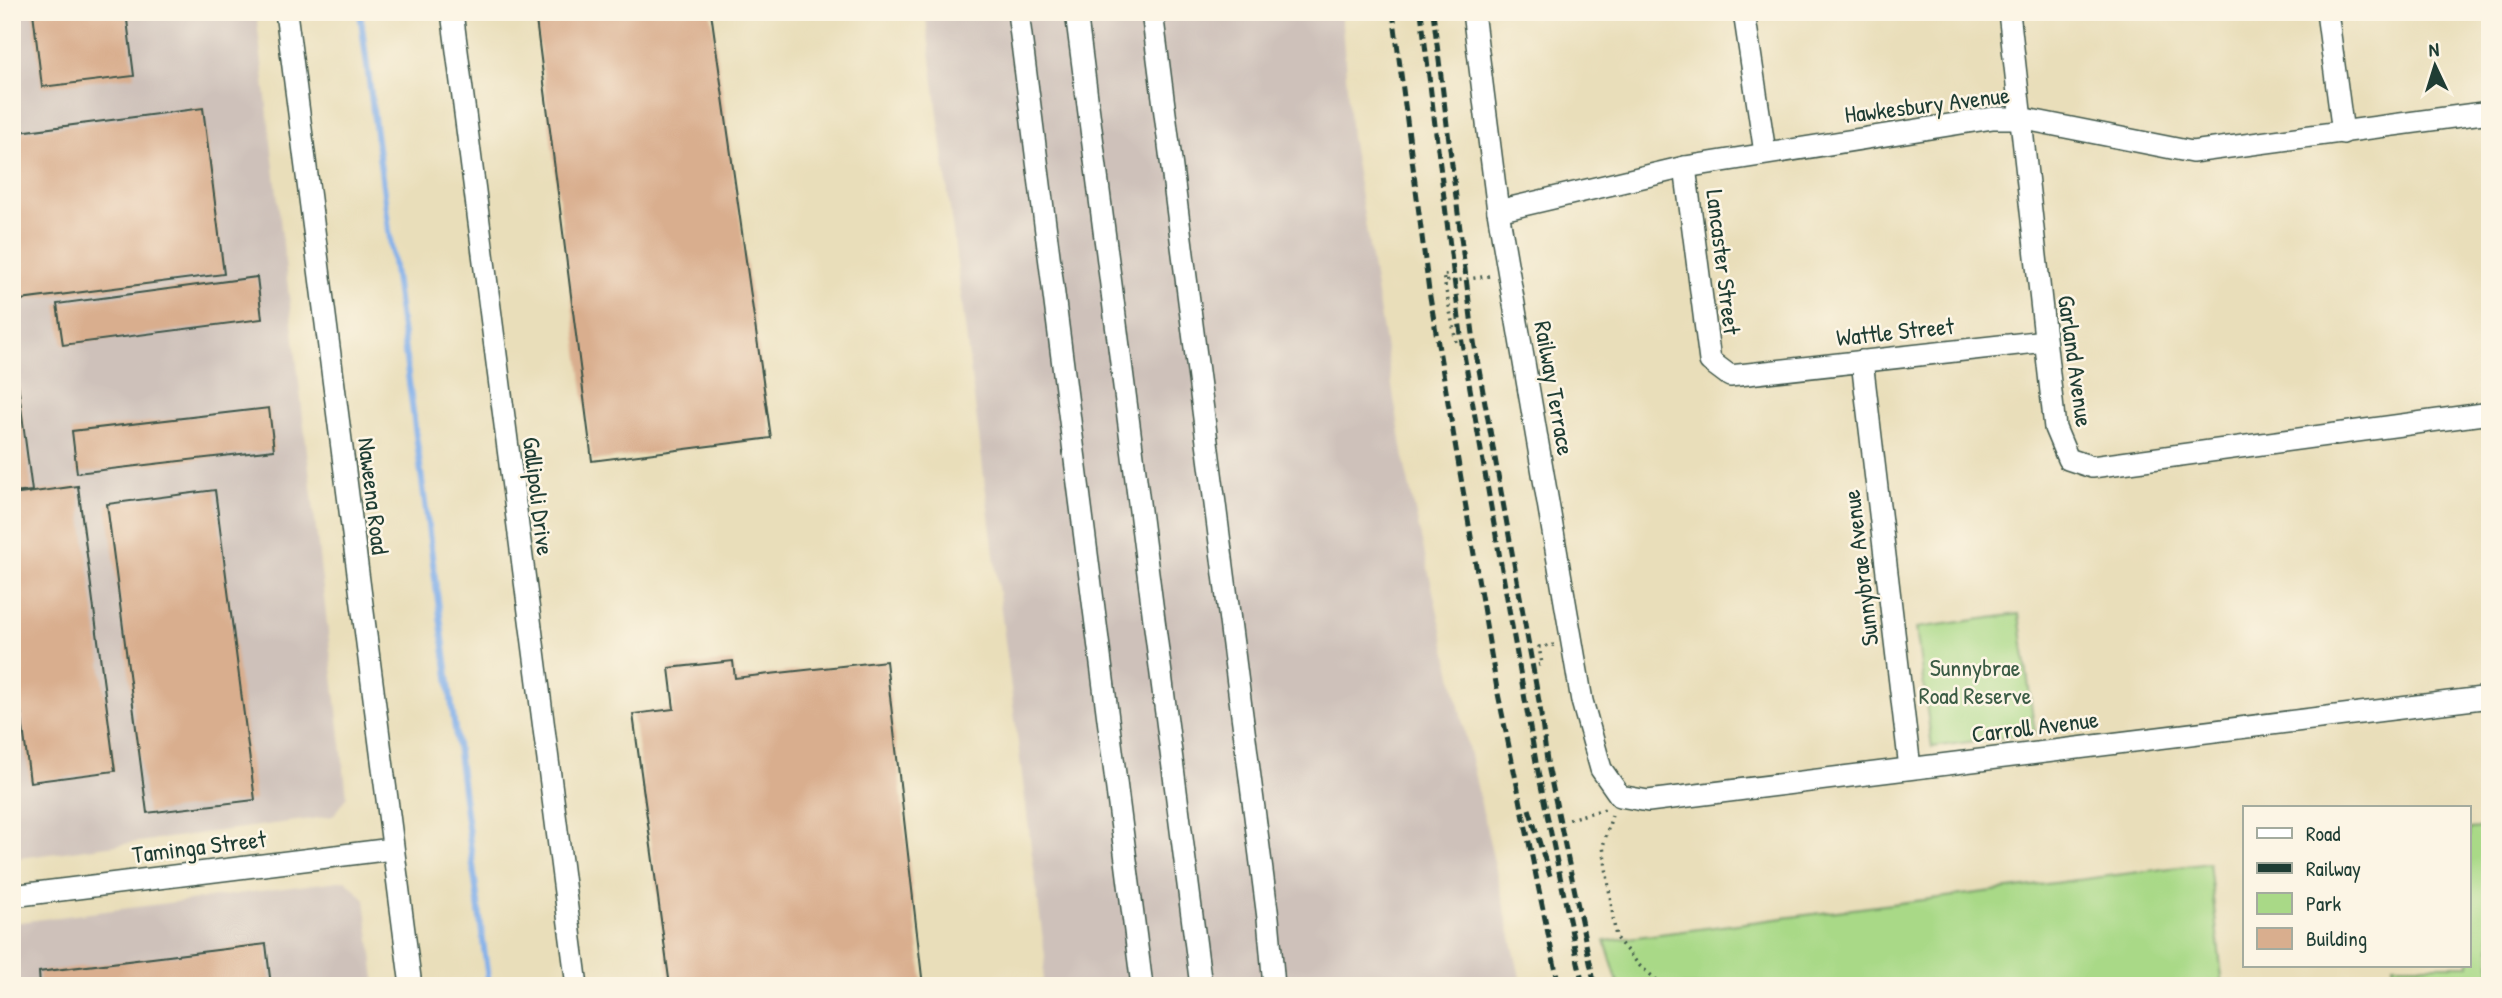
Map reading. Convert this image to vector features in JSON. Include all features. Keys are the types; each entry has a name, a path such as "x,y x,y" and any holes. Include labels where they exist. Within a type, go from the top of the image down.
{"street":[{"name":"Naweena Road","path":"286,12 411,986"},
{"name":"Gallipoli Drive","path":"452,12 577,986"},
{"path":"1018,12 1142,986"},
{"path":"1076,12 1201,986"},
{"path":"1152,12 1274,986"},
{"name":"Railway Terrace","path":"1473,12 1498,211 1582,701 1601,769 1620,796"},
{"path":"1744,12 1765,153"},
{"name":"Garland Avenue","path":"2009,12 2055,428 2068,459 2092,467 2490,413"},
{"path":"2327,12 2343,132"},
{"name":"Hawkesbury Avenue","path":"1498,211 1685,167 1993,118 2020,118 2192,152 2490,112"},
{"name":"Lancaster Street","path":"1685,167 1710,361 1730,376 1751,374"},
{"name":"Wattle Street","path":"1751,374 2045,341"},
{"name":"Sunnybrae Avenue","path":"1862,362 1910,768"},
{"name":"Carroll Avenue","path":"1620,796 1648,801 2490,697"},
{"name":"Taminga Street","path":"12,895 392,849"}],"path":[{"path":"1456,342 1443,275 1447,275 1448,282 1508,274"},
{"path":"1538,665 1542,664 1539,648 1572,643"},
{"path":"1569,819 1604,811 1620,796"},
{"path":"1607,829 1603,846 1616,938 1640,966 1664,986"}],"shaded area":[{"path":"12,12 256,12 347,796 333,816 12,859"},
{"path":"925,12 1341,12 1351,137 1406,471 1522,986 1042,986 1045,956"},
{"path":"346,880 365,900 376,986 12,986 12,923"}],"green space":[{"name":"Sunnybrae Road Reserve","path":"2019,614 2035,733 1932,747 1916,628"},
{"path":"2490,827 2490,986 2396,986 2393,967 2470,967 2470,829"},
{"path":"2209,863 2223,986 1619,986 1605,941"}],"building":[{"path":"33,12 126,12 134,76 42,87"},
{"path":"535,12 711,12 771,438 592,461"},
{"path":"203,108 224,274 12,301 12,133"},
{"path":"257,277 262,319 63,345 57,304"},
{"path":"12,338 32,491 12,493"},
{"path":"269,408 274,450 77,473 72,431"},
{"path":"78,486 115,771 30,782 12,641 12,495"},
{"path":"215,490 255,800 147,813 107,504"},
{"path":"733,661 735,678 886,661 923,986 670,986 633,714 674,709 669,668"},
{"path":"266,944 271,986 40,986 39,972"}],"waterway":[{"path":"360,12 489,986"}],"railway":[{"path":"1393,12 1429,291 1497,689 1559,986"},
{"path":"1421,12 1462,343 1536,762 1583,986"},
{"path":"1433,12 1474,342 1540,707 1547,761 1595,986"},
{"path":"1529,809 1551,879"}]}
